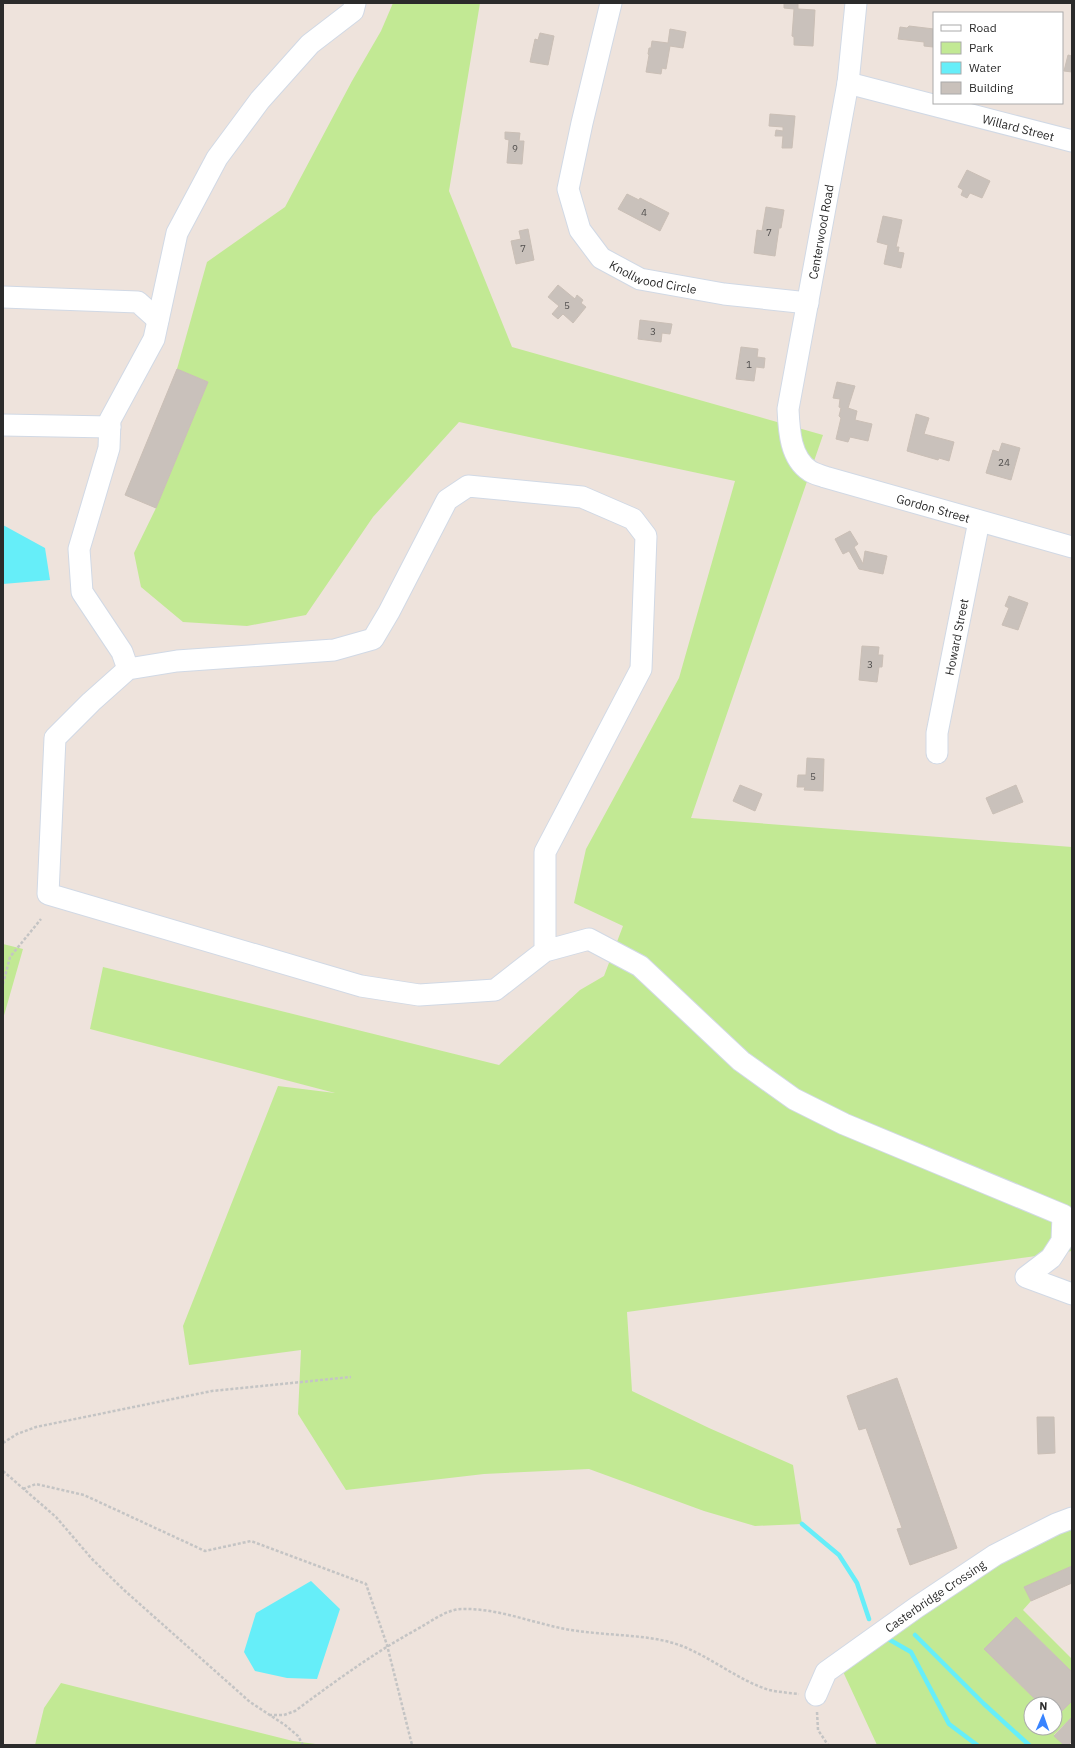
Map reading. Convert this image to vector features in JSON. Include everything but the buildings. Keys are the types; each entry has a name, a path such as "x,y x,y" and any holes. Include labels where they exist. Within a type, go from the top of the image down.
{"street":[{"path":"128,670 122,652 82,592 79,549 109,448 110,420 154,339 177,234 217,158 260,100 310,44 353,12 355,3"},
{"name":"Knollwood Circle","path":"611,3 582,123 568,189 580,230 601,258 640,279 724,294 808,303"},
{"name":"Centerwood Road","path":"800,459 789,437 788,409 848,83 856,3"},
{"name":"Willard Street","path":"848,83 1072,141"},
{"path":"3,297 138,302 158,320"},
{"path":"3,425 110,427"},
{"name":"Gordon Street","path":"800,459 810,471 825,477 1072,547"},
{"path":"545,951 545,852 641,669 646,536 633,519 582,496 468,486 447,500 389,612 373,639 334,650 177,661 128,670 91,702 55,738 48,894 362,986 419,995 495,990 545,951 589,939 640,966 741,1061 794,1099 844,1124 1063,1215 1062,1241 1051,1258 1026,1277 1072,1294"},
{"name":"Howard Street","path":"937,753 937,733 979,521"},
{"name":"Casterbridge Crossing","path":"816,1694 826,1672 917,1607 995,1555 1056,1524 1072,1518"}],"path":[{"path":"3,984 10,957 41,919"},
{"path":"3,1443 17,1434 36,1426 212,1391 351,1377"},
{"path":"3,1471 56,1517 92,1558 124,1590 227,1683 250,1702 285,1725 298,1736 303,1745"},
{"path":"23,1489 36,1484 84,1495 205,1551 251,1541 366,1584 388,1645 412,1745"},
{"path":"269,1715 284,1715 295,1710 388,1645 440,1616 461,1609 503,1612 550,1626 577,1631 631,1636 682,1646 768,1689 784,1693 816,1694 818,1730 828,1745"}],"green space":[{"path":"393,3 480,3 449,191 512,347 823,435 691,818 1072,847 1072,1251 627,1312 632,1391 709,1428 793,1465 802,1524 755,1526 704,1511 589,1469 484,1474 346,1490 298,1414 301,1350 189,1365 183,1326 278,1086 335,1093 90,1029 103,967 499,1065 580,990 604,976 623,926 574,903 586,849 679,678 735,481 459,422 373,517 306,615 247,626 183,622 141,587 134,553 156,508 208,382 177,369 207,262 285,207 352,81 381,31"},
{"path":"3,944 23,949 3,1019"},
{"path":"1072,1528 1072,1566 1025,1587 1031,1601 1023,1610 1072,1659 1072,1672 1016,1617 984,1649 1032,1696 1023,1696 1023,1736 1055,1736 1064,1745 877,1745 839,1663 1008,1559"},
{"path":"61,1683 293,1741 323,1745 35,1745 44,1708"},
{"path":"1072,1701 1072,1717 1063,1726 1063,1710"}],"water":[{"path":"3,525 45,548 50,580 3,584"},
{"path":"311,1581 340,1609 317,1679 287,1678 255,1671 244,1652 256,1613"}],"waterway":[{"path":"802,1524 839,1555 857,1583 869,1619"},
{"path":"915,1635 984,1704 1029,1745"},
{"path":"890,1640 911,1652 949,1724 977,1745"}]}
